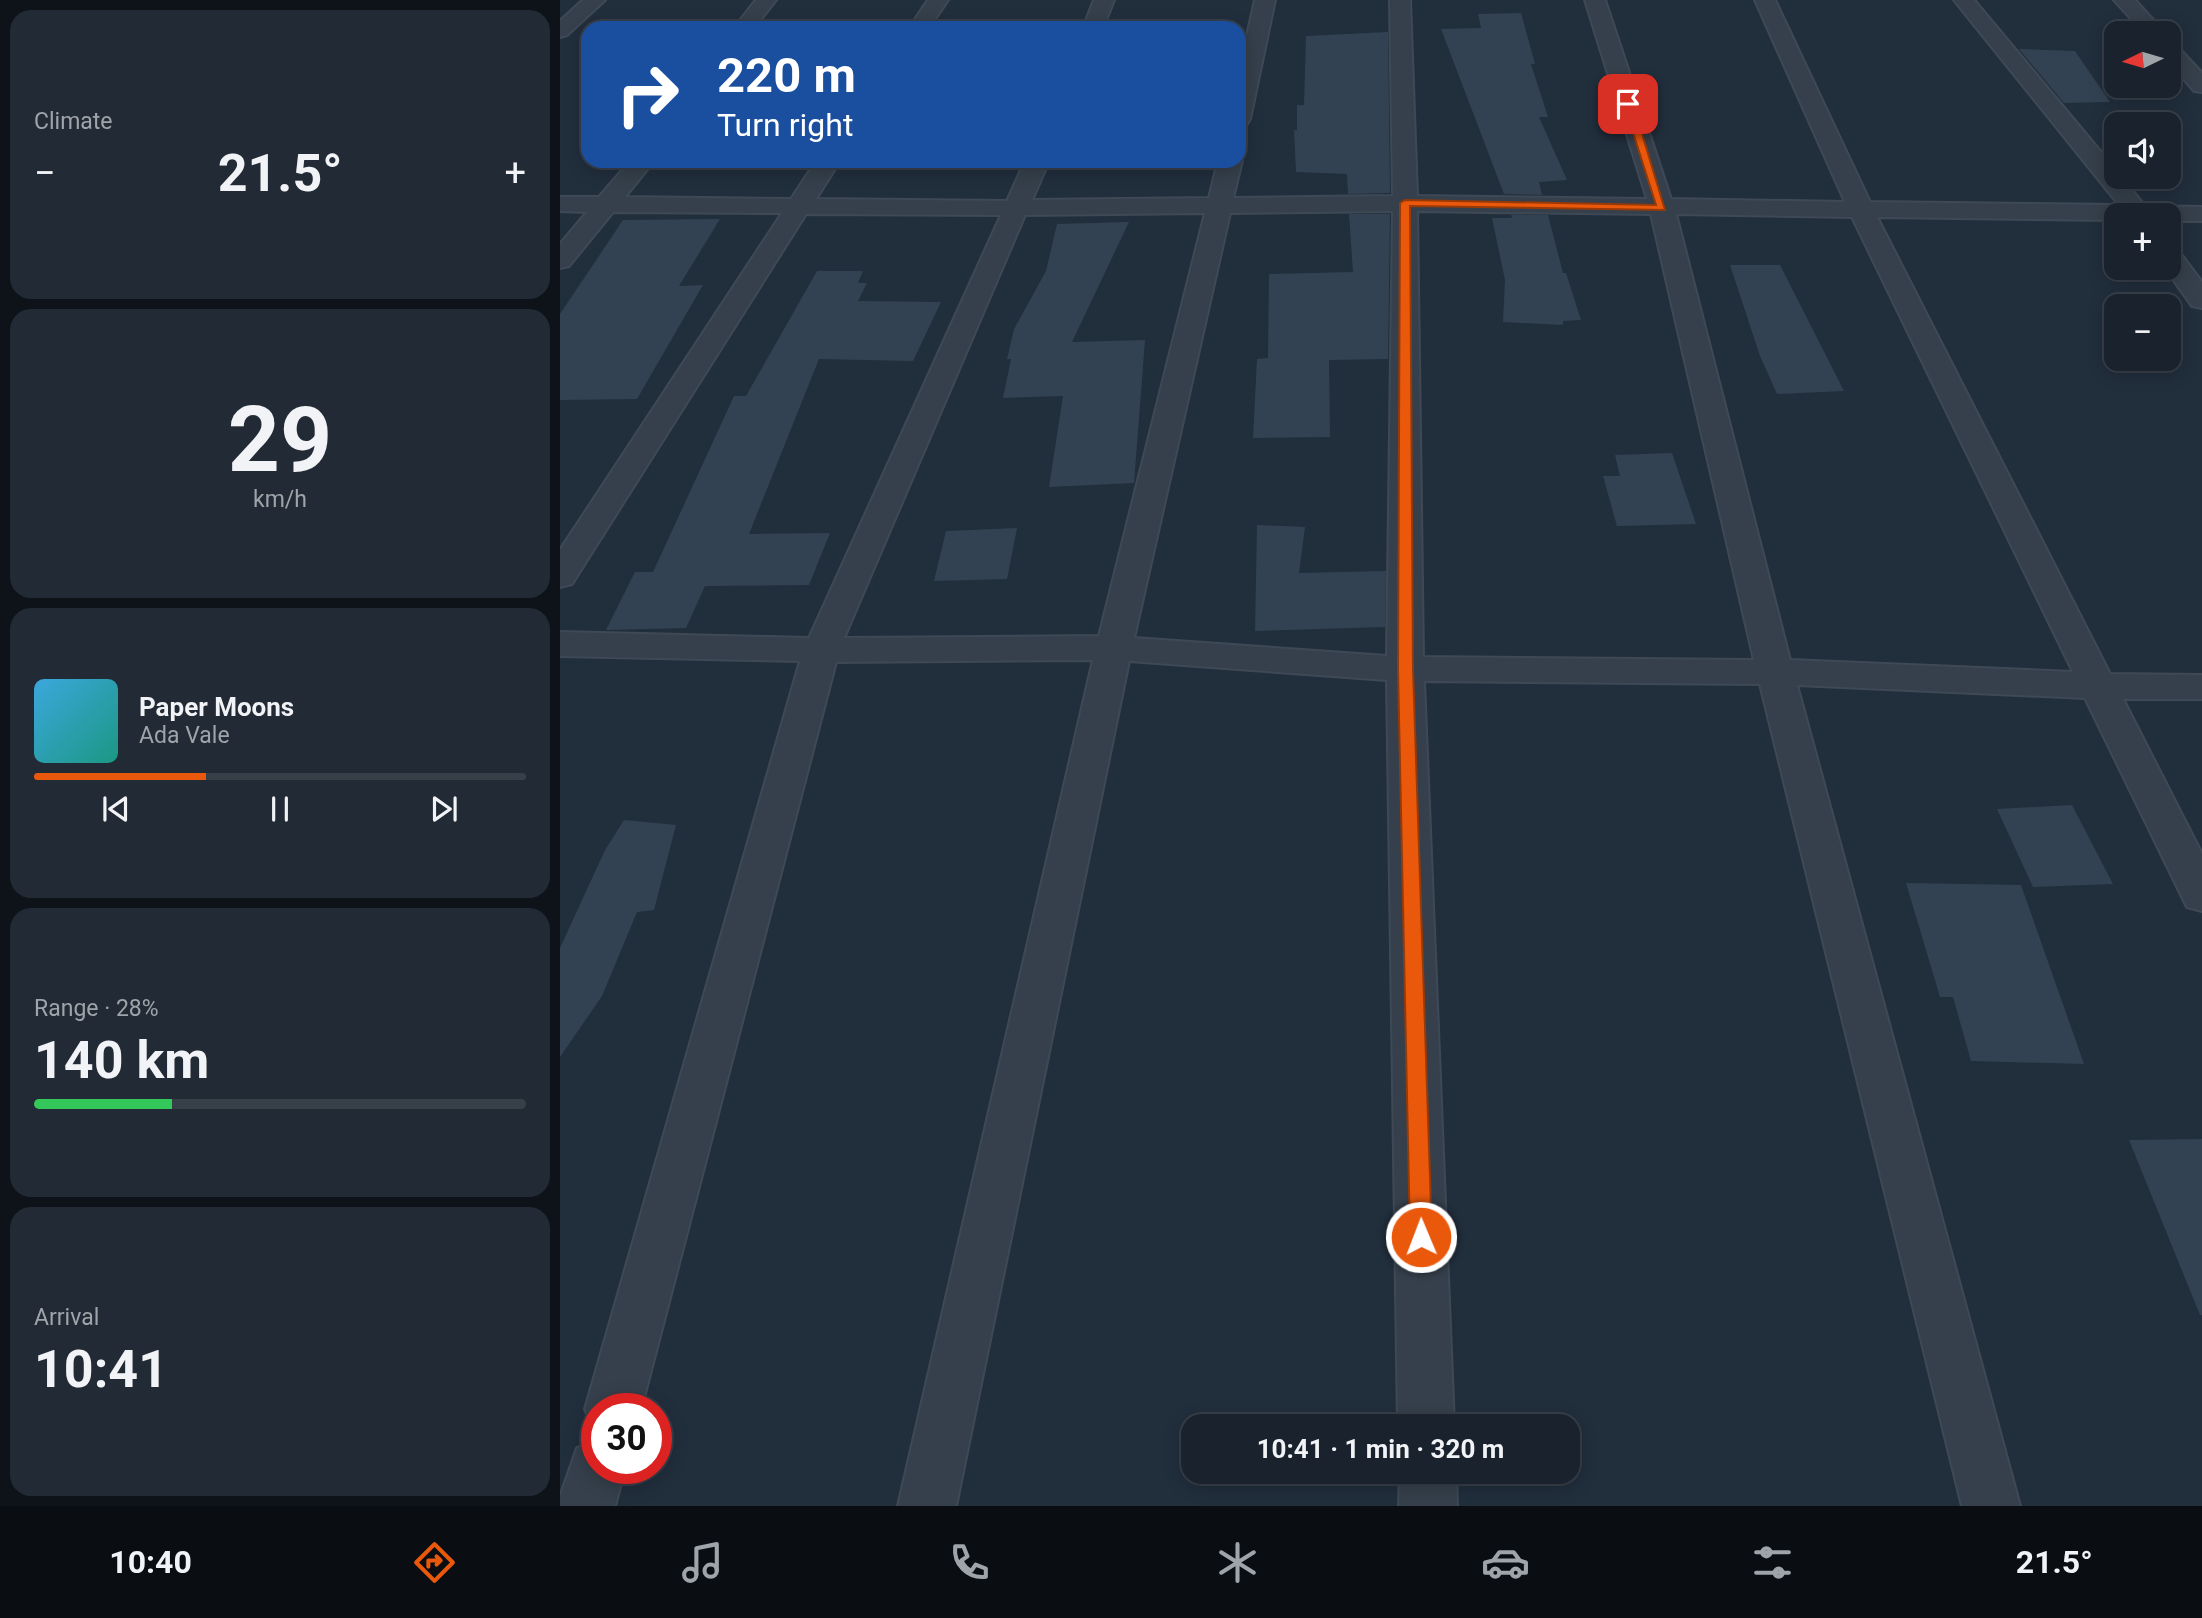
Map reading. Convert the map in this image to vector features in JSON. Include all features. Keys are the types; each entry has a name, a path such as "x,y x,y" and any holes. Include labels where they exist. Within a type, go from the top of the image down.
{"street":[{"path":"560,32 595,0"},
{"path":"750,21 766,0"},
{"path":"924,21 938,0"},
{"path":"1096,21 1104,0"},
{"path":"1246,87 1265,0"},
{"path":"1400,0 1405,203 1405,669 1426,1414"},
{"path":"1595,0 1662,208 1775,672 1992,1506"},
{"path":"1765,0 1860,208 2202,895"},
{"path":"1964,0 2131,203"},
{"path":"2124,0 2144,21"},
{"path":"2181,63 2202,86"},
{"path":"560,260 610,204 637,168"},
{"path":"560,576 823,168"},
{"path":"617,1393 821,650 1034,168"},
{"path":"927,1506 1114,648 1228,168"},
{"path":"560,204 1017,208 1405,203 2104,212"},
{"path":"2181,214 2202,214"},
{"path":"2181,272 2202,300"},
{"path":"560,644 821,650 1114,648 1405,669 1775,672 2099,686 2202,687"},
{"path":"586,1506 592,1484"},
{"path":"1428,1484 1429,1506"}],"building":[{"path":"1521,13 1535,64 1531,64 1548,117 1539,117 1567,180 1539,182 1542,195 1504,194 1441,29 1481,28 1478,14"},
{"path":"1388,32 1390,193 1348,194 1347,174 1296,172 1294,130 1297,130 1297,105 1304,105 1306,36"},
{"path":"2019,49 2075,51 2104,93 2104,98 2110,102 2064,103"},
{"path":"1349,214 1390,214 1388,359 1329,360 1330,437 1253,438 1257,359 1268,358 1269,274 1353,272"},
{"path":"1511,215 1548,215 1563,273 1566,273 1581,320 1563,321 1563,325 1503,322 1505,280 1492,218 1512,218"},
{"path":"720,219 679,286 703,285 637,399 560,400 560,314 623,220"},
{"path":"1129,222 1072,342 1145,340 1134,483 1049,487 1063,396 1003,398 1011,359 1007,359 1014,329 1046,271 1057,224"},
{"path":"1730,265 1780,265 1844,391 1777,394 1760,356"},
{"path":"817,271 863,271 858,283 867,283 858,301 941,302 913,361 819,359 749,534 830,533 809,585 705,586 686,628 606,630 635,572 653,572 734,396 746,396"},
{"path":"1672,453 1696,524 1617,526 1603,476 1620,476 1615,455"},
{"path":"1257,525 1305,527 1299,573 1386,571 1385,627 1255,631"},
{"path":"1017,528 1007,579 934,581 946,531"},
{"path":"2072,805 2113,884 2033,887 1997,809"},
{"path":"624,820 676,825 654,910 637,912 602,996 560,1057 560,948 605,850"},
{"path":"1906,883 2021,885 2084,1064 1971,1061 1953,997 1940,997"},
{"path":"2202,1139 2202,1315 2200,1315 2129,1140"}],"route":[{"path":"1421,1237 1405,669 1405,203 1662,208 1628,104"}]}
